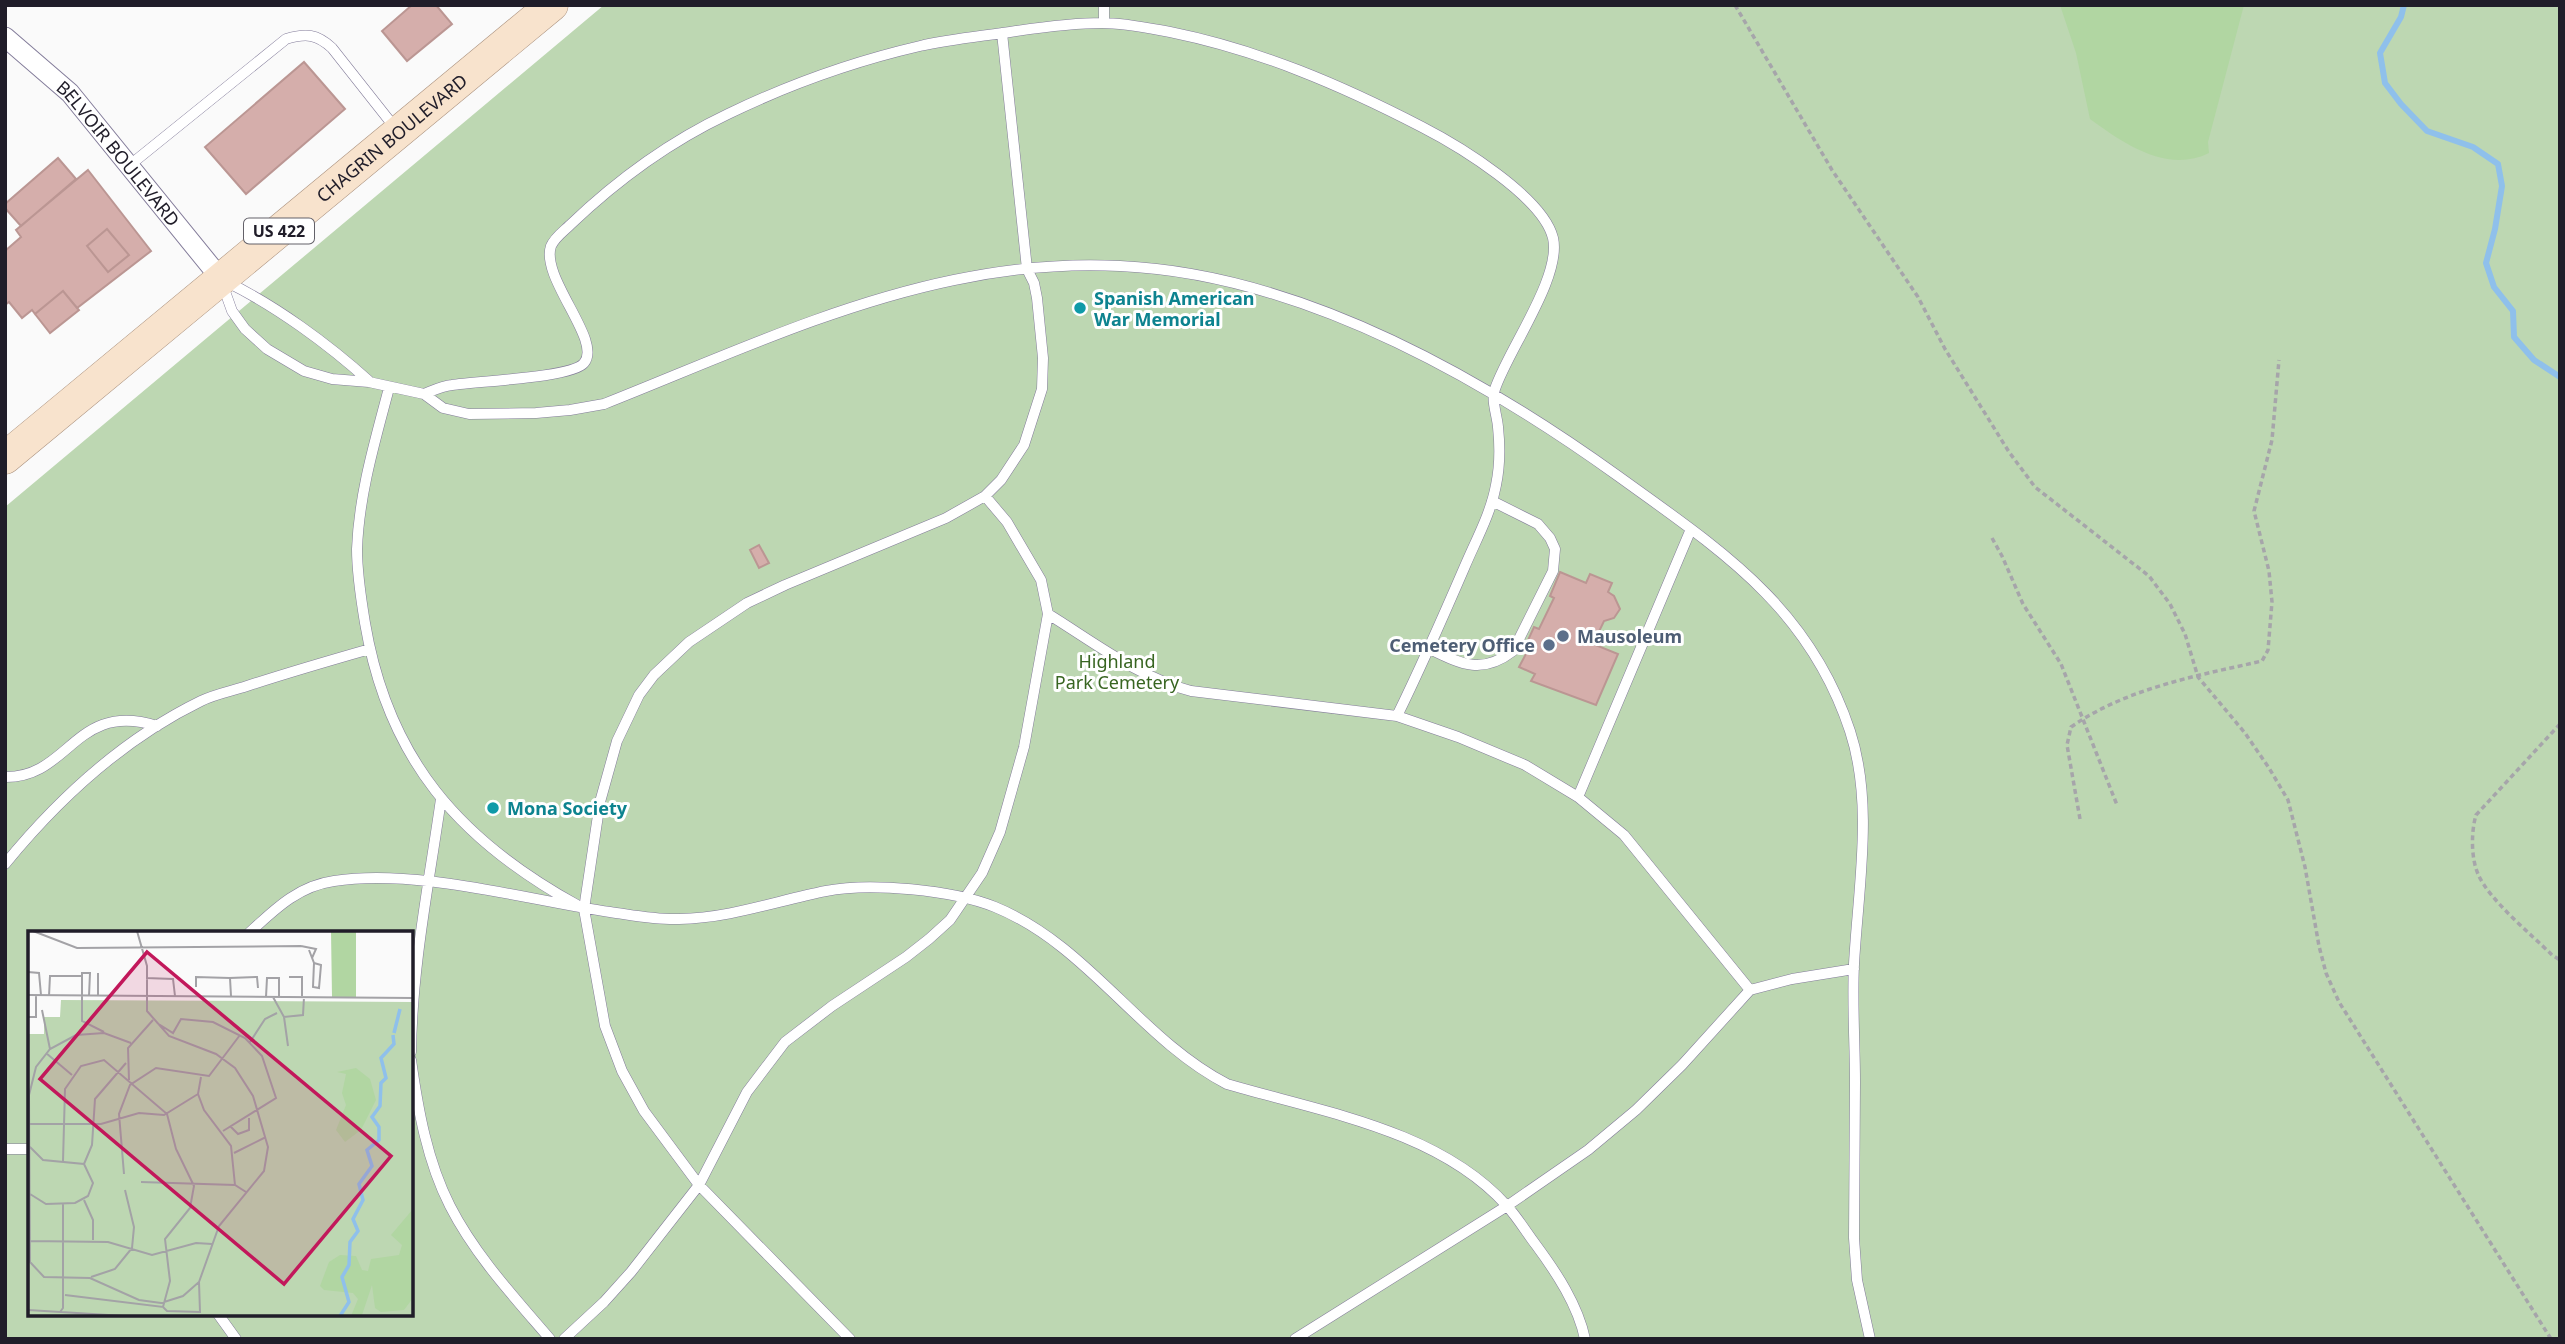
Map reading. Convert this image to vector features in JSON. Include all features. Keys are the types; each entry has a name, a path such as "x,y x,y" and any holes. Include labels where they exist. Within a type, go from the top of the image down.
{"main road":[{"name":"CHAGRIN BOULEVARD","path":"5,458 552,5"}],"street":[{"name":"BELVOIR BOULEVARD","path":"5,37 70,93 221,279"}],"lane":[{"path":"1104,5 1104,23"},
{"path":"425,394 445,386 559,373 580,367 588,354 585,339 557,281 550,260 552,244 590,206 673,145 725,115 821,76 919,46 1002,33 1104,23 1148,28 1218,42 1326,80 1441,137 1536,207 1552,235 1554,252 1550,268 1492,395 1499,429 1499,462 1492,501 1430,649 1397,716"},
{"path":"850,1339 699,1185 645,1111 622,1071 605,1026 584,909 600,803 617,741 639,695 671,658 707,629 747,603 903,537 985,496 1001,480 1024,445 1042,389 1043,358 1037,298 1027,269 1002,33"},
{"path":"130,165 286,39 303,34 320,37 332,48 399,132"},
{"path":"221,279 238,320 259,343 304,371 332,379 369,382 425,394 443,408 469,414 536,413 604,404 844,310 954,280 1027,269 1116,266 1144,268 1261,290 1398,342 1569,441 1691,529 1758,583 1814,653 1850,731 1862,816 1862,862 1854,969 1854,1238 1857,1280 1870,1339"},
{"path":"221,279 250,293 347,362 369,382"},
{"path":"389,388 365,479 357,550 361,600 370,649 389,713 419,767 457,818 495,851 548,889 584,909"},
{"path":"564,1339 604,1302 631,1272 699,1185 747,1092 785,1042 832,1006 922,945 950,920 982,873 1000,832 1024,747 1048,614 1041,580 1007,522 985,496"},
{"path":"1430,649 1458,662 1475,666 1503,659 1513,651 1553,571 1555,549 1546,533 1528,517 1492,501"},
{"path":"1578,797 1691,529"},
{"path":"1048,614 1112,656 1168,685 1191,691 1397,716 1458,737 1525,765 1578,797 1624,835 1750,990"},
{"path":"5,864 73,790 116,753 157,726 203,700 370,649"},
{"path":"5,777 16,777 37,769 105,722 140,720 157,726"},
{"path":"413,1006 421,925 442,799"},
{"path":"252,931 283,901 314,885 358,878 429,881 584,909 677,919 713,917 829,890 885,888 965,897 995,907 1021,920 1072,954 1181,1056 1203,1072 1227,1084 1430,1147 1460,1167 1507,1206 1560,1279 1586,1339"},
{"path":"1294,1339 1507,1206 1588,1150 1636,1110 1691,1056 1750,990 1791,979 1854,969"},
{"path":"413,1075 417,1106 438,1178 449,1204 476,1248 550,1339"},
{"path":"5,1149 28,1149"},
{"path":"219,1316 236,1339"}],"path":[{"path":"1735,5 1832,170 1918,297 1945,349 2009,452 2035,487 2149,576 2170,604 2185,634 2198,677 2245,733 2288,800 2305,867 2323,960 2339,1002 2552,1339"},
{"path":"2080,819 2067,745 2071,727 2084,718 2149,688 2262,661 2268,650 2272,603 2269,571 2254,511 2272,440 2279,360"},
{"path":"1992,538 2023,604 2061,664 2118,805"},
{"path":"2560,724 2476,815 2473,832 2476,868 2483,883 2552,955 2560,960"}],"green space":[{"name":"Highland Park Cemetery","path":"604,5 2560,5 2560,1339 5,1339 5,507"},
{"path":"2060,5 2244,5 2208,142 2209,153 2193,159 2162,158 2131,146 2090,119 2076,53"}],"building":[{"path":"412,5 436,5 452,24 407,61 382,31"},
{"path":"304,62 345,109 246,194 205,147"},
{"path":"58,158 76,179 21,226 5,208 5,204"},
{"path":"88,170 151,251 77,308 63,291 35,314 32,310 22,318 9,302 5,305 5,251 21,237 16,230"},
{"path":"107,229 129,255 108,272 87,246"},
{"path":"63,291 79,310 50,333 35,314"},
{"path":"759,545 769,563 759,568 750,550"},
{"name":"Mausoleum","path":"1560,572 1586,583 1590,574 1612,583 1608,592 1614,596 1620,609 1614,618 1604,621 1593,644 1618,654 1596,705 1531,681 1535,674 1519,667 1527,652 1523,651 1534,627 1539,629 1554,598 1550,596"}],"waterway":[{"path":"2404,5 2401,17 2380,53 2385,83 2427,131 2473,147 2498,164 2502,186 2486,263 2494,287 2513,311 2514,337 2534,360 2560,377"}],"place":[{"name":"Spanish American War Memorial","path":"1080,308"},
{"name":"Mausoleum","path":"1563,636"},
{"name":"Cemetery Office","path":"1549,645"},
{"name":"Mona Society","path":"493,808"}]}
